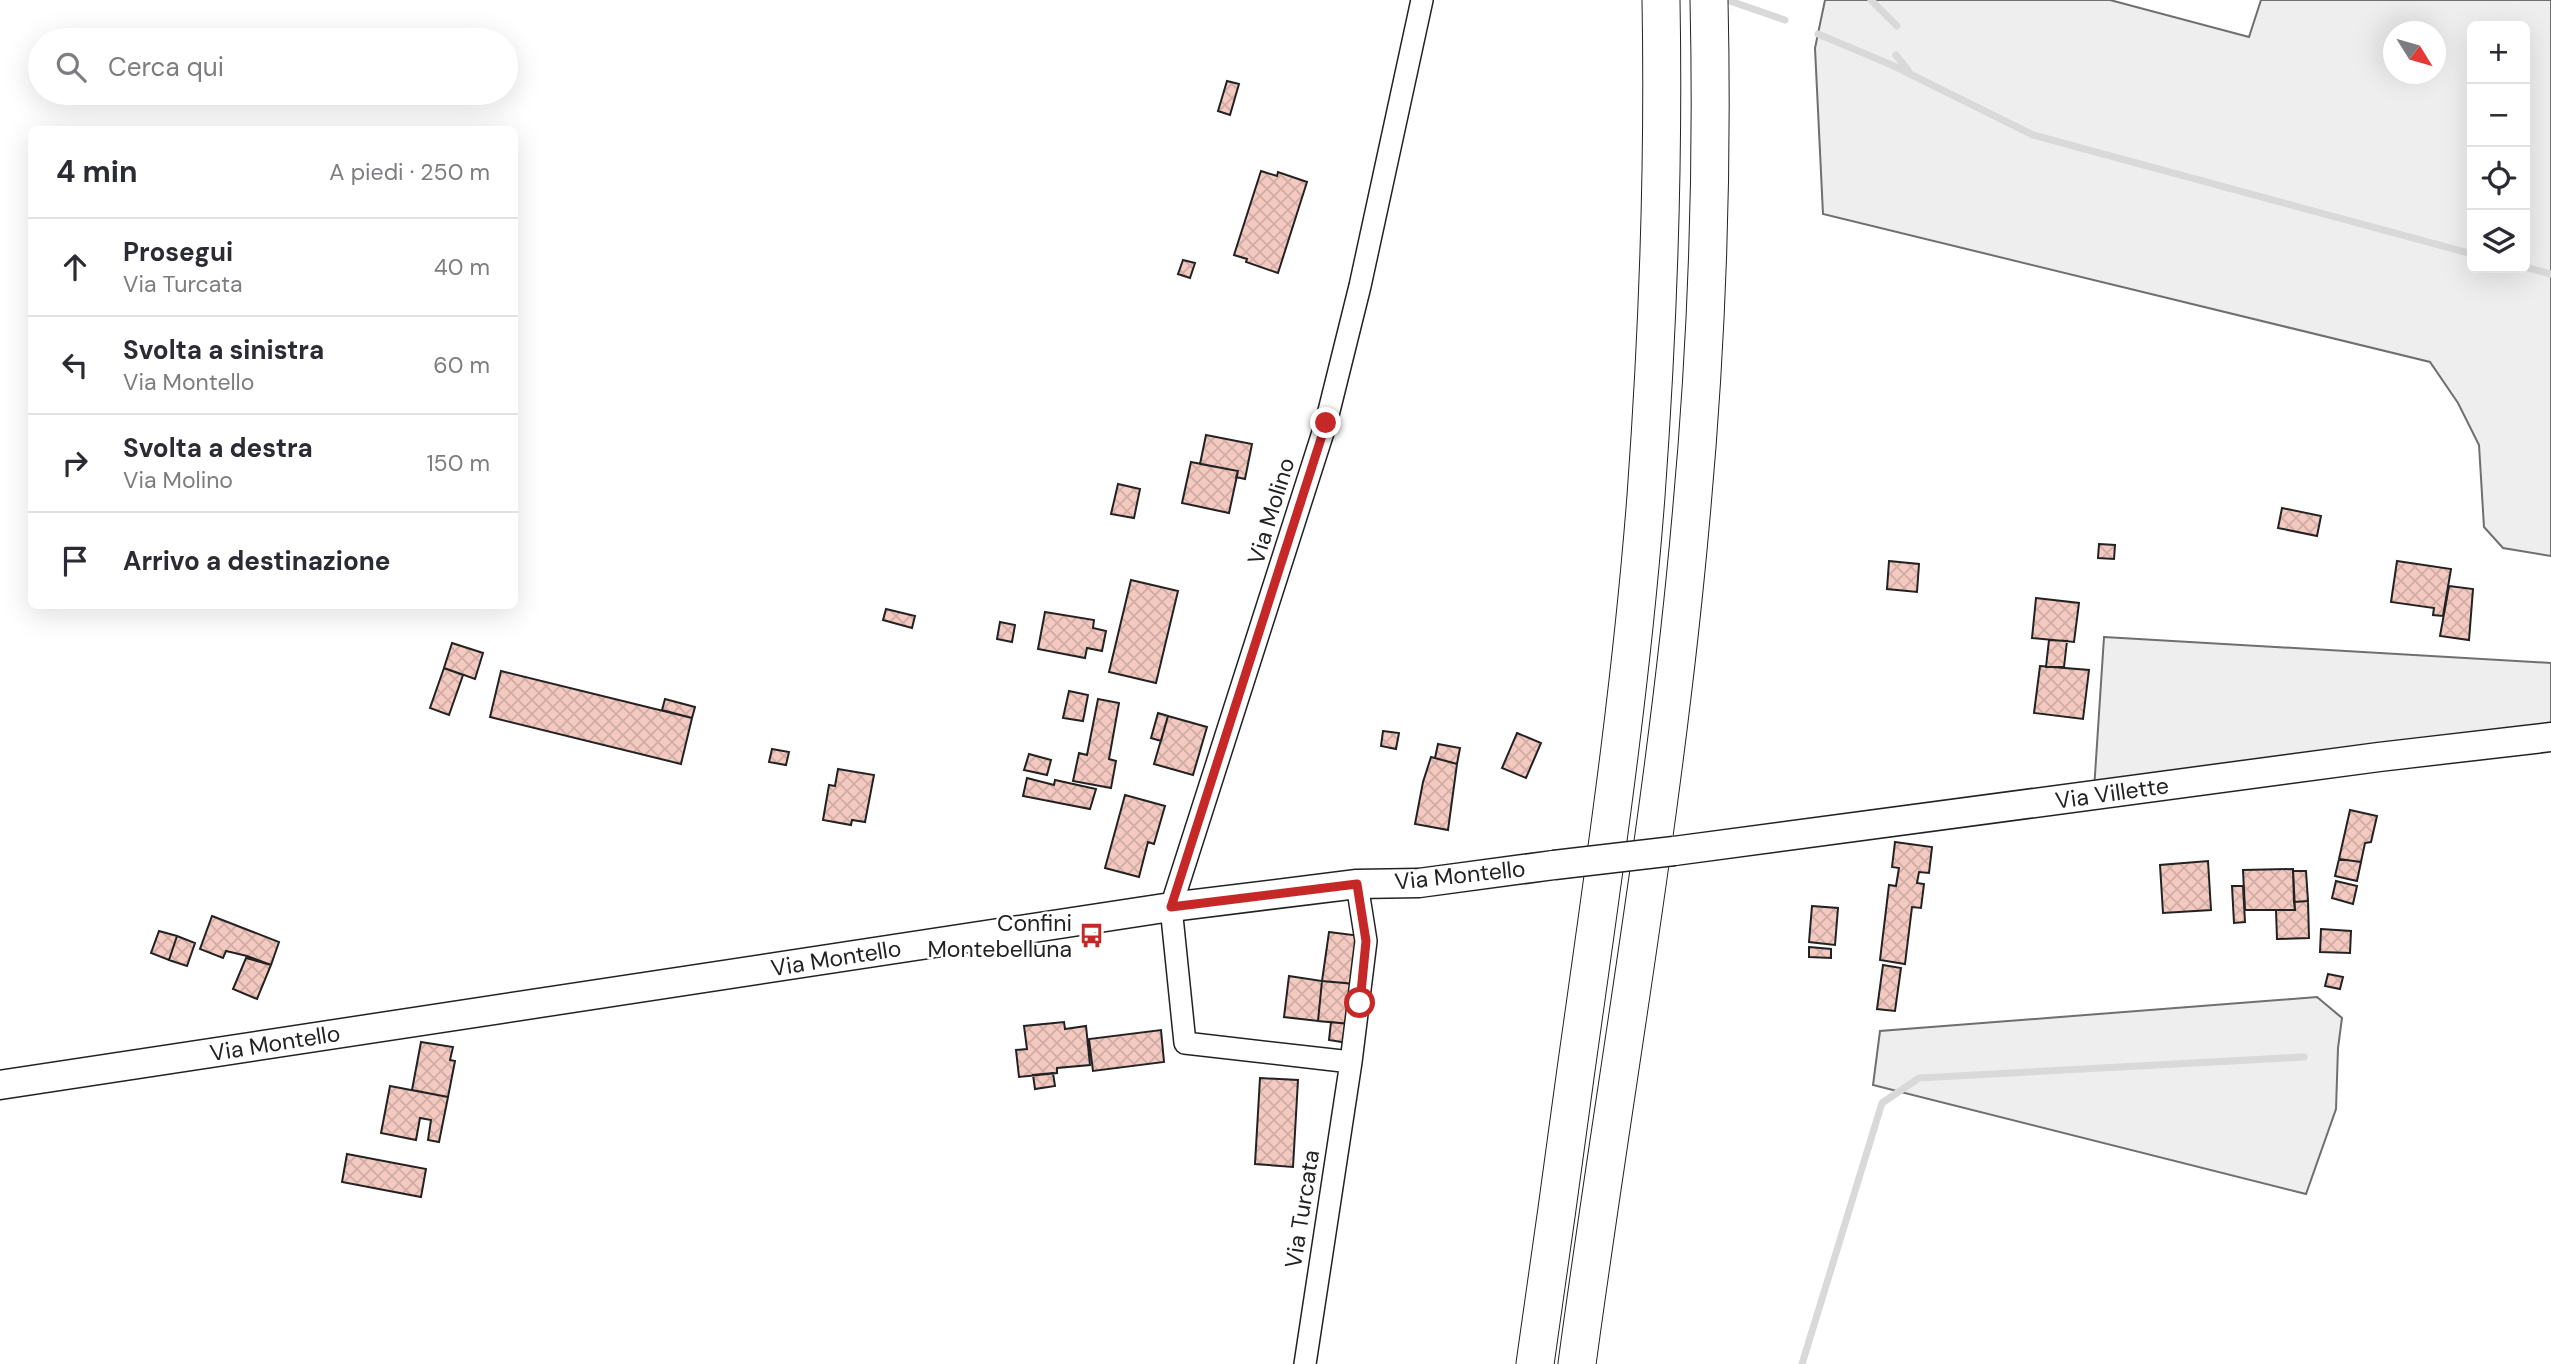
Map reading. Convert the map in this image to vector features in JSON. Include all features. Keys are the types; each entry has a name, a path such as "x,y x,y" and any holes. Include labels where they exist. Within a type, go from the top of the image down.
{"highway":[{"path":"1535,1364 1593,959 1639,565 1650,433 1660,237 1661,0"},
{"path":"1577,1364 1664,752 1691,517 1702,377 1709,222 1709,0"}],"street":[{"name":"Via Molino","path":"1171,907 1326,423 1360,286 1422,0"},
{"name":"Via Villette","path":"1674,851 2379,757 2551,737"},
{"name":"Via Montello","path":"0,1085 1171,907 1357,884 1419,883 1674,851"},
{"name":"Via Turcata","path":"1305,1364 1352,1062 1366,941 1357,884"},
{"path":"1171,907 1185,1042 1352,1062"}],"shaded area":[{"path":"1825,0 2110,0 2249,37 2261,0 2551,0 2551,556 2503,548 2484,527 2479,445 2458,403 2430,362 1823,214 1815,48"},
{"path":"2104,637 2551,663 2551,733 2094,790"},
{"path":"2317,997 2342,1018 2336,1109 2306,1194 1873,1085 1880,1031"}],"building":[{"path":"1227,81 1239,84 1230,115 1218,111"},
{"path":"1261,171 1277,176 1278,172 1307,182 1278,273 1234,255"},
{"path":"1183,260 1195,263 1190,278 1178,274"},
{"path":"1206,435 1252,444 1245,479 1236,477 1238,471 1200,464"},
{"path":"1191,462 1238,471 1229,513 1182,503"},
{"path":"1118,484 1140,489 1134,518 1111,514"},
{"path":"2282,508 2321,516 2317,536 2278,528"},
{"path":"2099,544 2115,545 2114,559 2098,558"},
{"path":"1889,561 1919,564 1917,592 1887,589"},
{"path":"2397,561 2451,569 2443,616 2433,615 2434,608 2391,602"},
{"path":"1131,580 1178,591 1156,683 1109,672"},
{"path":"2449,586 2473,589 2469,640 2440,636"},
{"path":"2036,598 2079,603 2074,642 2032,638"},
{"path":"886,609 915,616 912,628 883,620"},
{"path":"1045,612 1094,620 1093,628 1106,631 1102,651 1087,648 1085,658 1038,649"},
{"path":"1000,622 1015,625 1012,642 997,639"},
{"path":"2049,640 2067,641 2064,667 2046,667"},
{"path":"452,643 483,653 475,679 444,668"},
{"path":"2040,666 2089,670 2083,719 2034,713"},
{"path":"444,668 463,675 449,715 430,708"},
{"path":"501,671 692,718 681,764 490,717"},
{"path":"1069,691 1088,695 1083,721 1063,718"},
{"path":"665,699 695,707 692,718 662,710"},
{"path":"1098,699 1119,703 1109,759 1116,761 1111,788 1073,781 1079,753 1087,755"},
{"path":"1158,713 1168,716 1161,741 1151,738"},
{"path":"1168,716 1207,727 1193,775 1154,764"},
{"path":"1383,731 1399,733 1396,749 1381,746"},
{"path":"1517,733 1541,743 1526,778 1502,768"},
{"path":"1438,744 1460,748 1457,764 1435,758"},
{"path":"772,749 789,752 786,765 769,762"},
{"path":"1029,754 1051,760 1047,775 1024,770"},
{"path":"1431,757 1457,764 1448,830 1415,824"},
{"path":"838,769 874,775 865,822 852,820 851,825 823,820 829,785 835,786"},
{"path":"1027,778 1054,785 1055,780 1096,789 1090,809 1023,796"},
{"path":"1125,795 1165,806 1154,844 1148,842 1139,877 1105,868"},
{"path":"2350,810 2377,816 2371,842 2365,843 2361,862 2339,859"},
{"path":"1895,842 1932,847 1929,873 1919,872 1917,883 1924,884 1921,908 1912,907 1905,964 1880,960 1889,885 1896,886 1899,868 1892,867"},
{"path":"2339,859 2361,862 2357,881 2335,876"},
{"path":"2208,861 2211,910 2163,913 2160,865"},
{"path":"2293,869 2295,910 2245,910 2243,870"},
{"path":"2293,871 2306,871 2308,901 2294,902"},
{"path":"2336,881 2357,886 2353,904 2332,898"},
{"path":"2232,886 2243,886 2245,922 2234,923"},
{"path":"2308,901 2309,938 2277,939 2276,910 2295,910 2294,902"},
{"path":"1812,906 1838,908 1835,945 1809,942"},
{"path":"212,916 279,942 271,965 226,951 223,958 200,949"},
{"path":"2321,929 2351,931 2350,953 2320,952"},
{"path":"159,931 177,936 169,960 151,953"},
{"path":"1329,932 1361,936 1355,984 1322,981"},
{"path":"177,936 195,943 187,966 169,960"},
{"path":"1809,947 1831,949 1831,958 1809,957"},
{"path":"246,958 271,965 257,999 233,989"},
{"path":"1883,965 1901,968 1895,1011 1877,1009"},
{"path":"2328,974 2343,977 2340,989 2325,986"},
{"path":"1289,976 1322,981 1318,1021 1284,1017"},
{"path":"1322,981 1355,984 1350,1024 1318,1021"},
{"path":"1064,1022 1065,1029 1086,1026 1090,1065 1057,1068 1057,1073 1019,1077 1016,1050 1027,1049 1024,1026"},
{"path":"1331,1022 1350,1024 1348,1043 1329,1040"},
{"path":"1161,1030 1164,1062 1093,1071 1089,1039"},
{"path":"421,1042 453,1047 450,1060 455,1061 448,1097 412,1090"},
{"path":"1053,1073 1055,1086 1035,1089 1033,1075"},
{"path":"1260,1078 1298,1080 1293,1167 1255,1164"},
{"path":"390,1086 448,1097 439,1142 428,1140 431,1120 420,1118 416,1140 381,1133"},
{"path":"347,1154 426,1169 421,1197 342,1182"}],"waterway":[{"path":"1727,0 1785,20"},
{"path":"1871,0 1897,26"},
{"path":"1818,34 1894,66 2033,135 2467,253"},
{"path":"1896,55 1908,70"},
{"path":"2530,268 2551,274"},
{"path":"1802,1364 1882,1103 1919,1078 2304,1057"}],"place":[{"name":"Confini Montebelluna","path":"1092,936"}],"route":[{"path":"1326,423 1171,907 1357,884 1366,941 1360,1003"}]}
